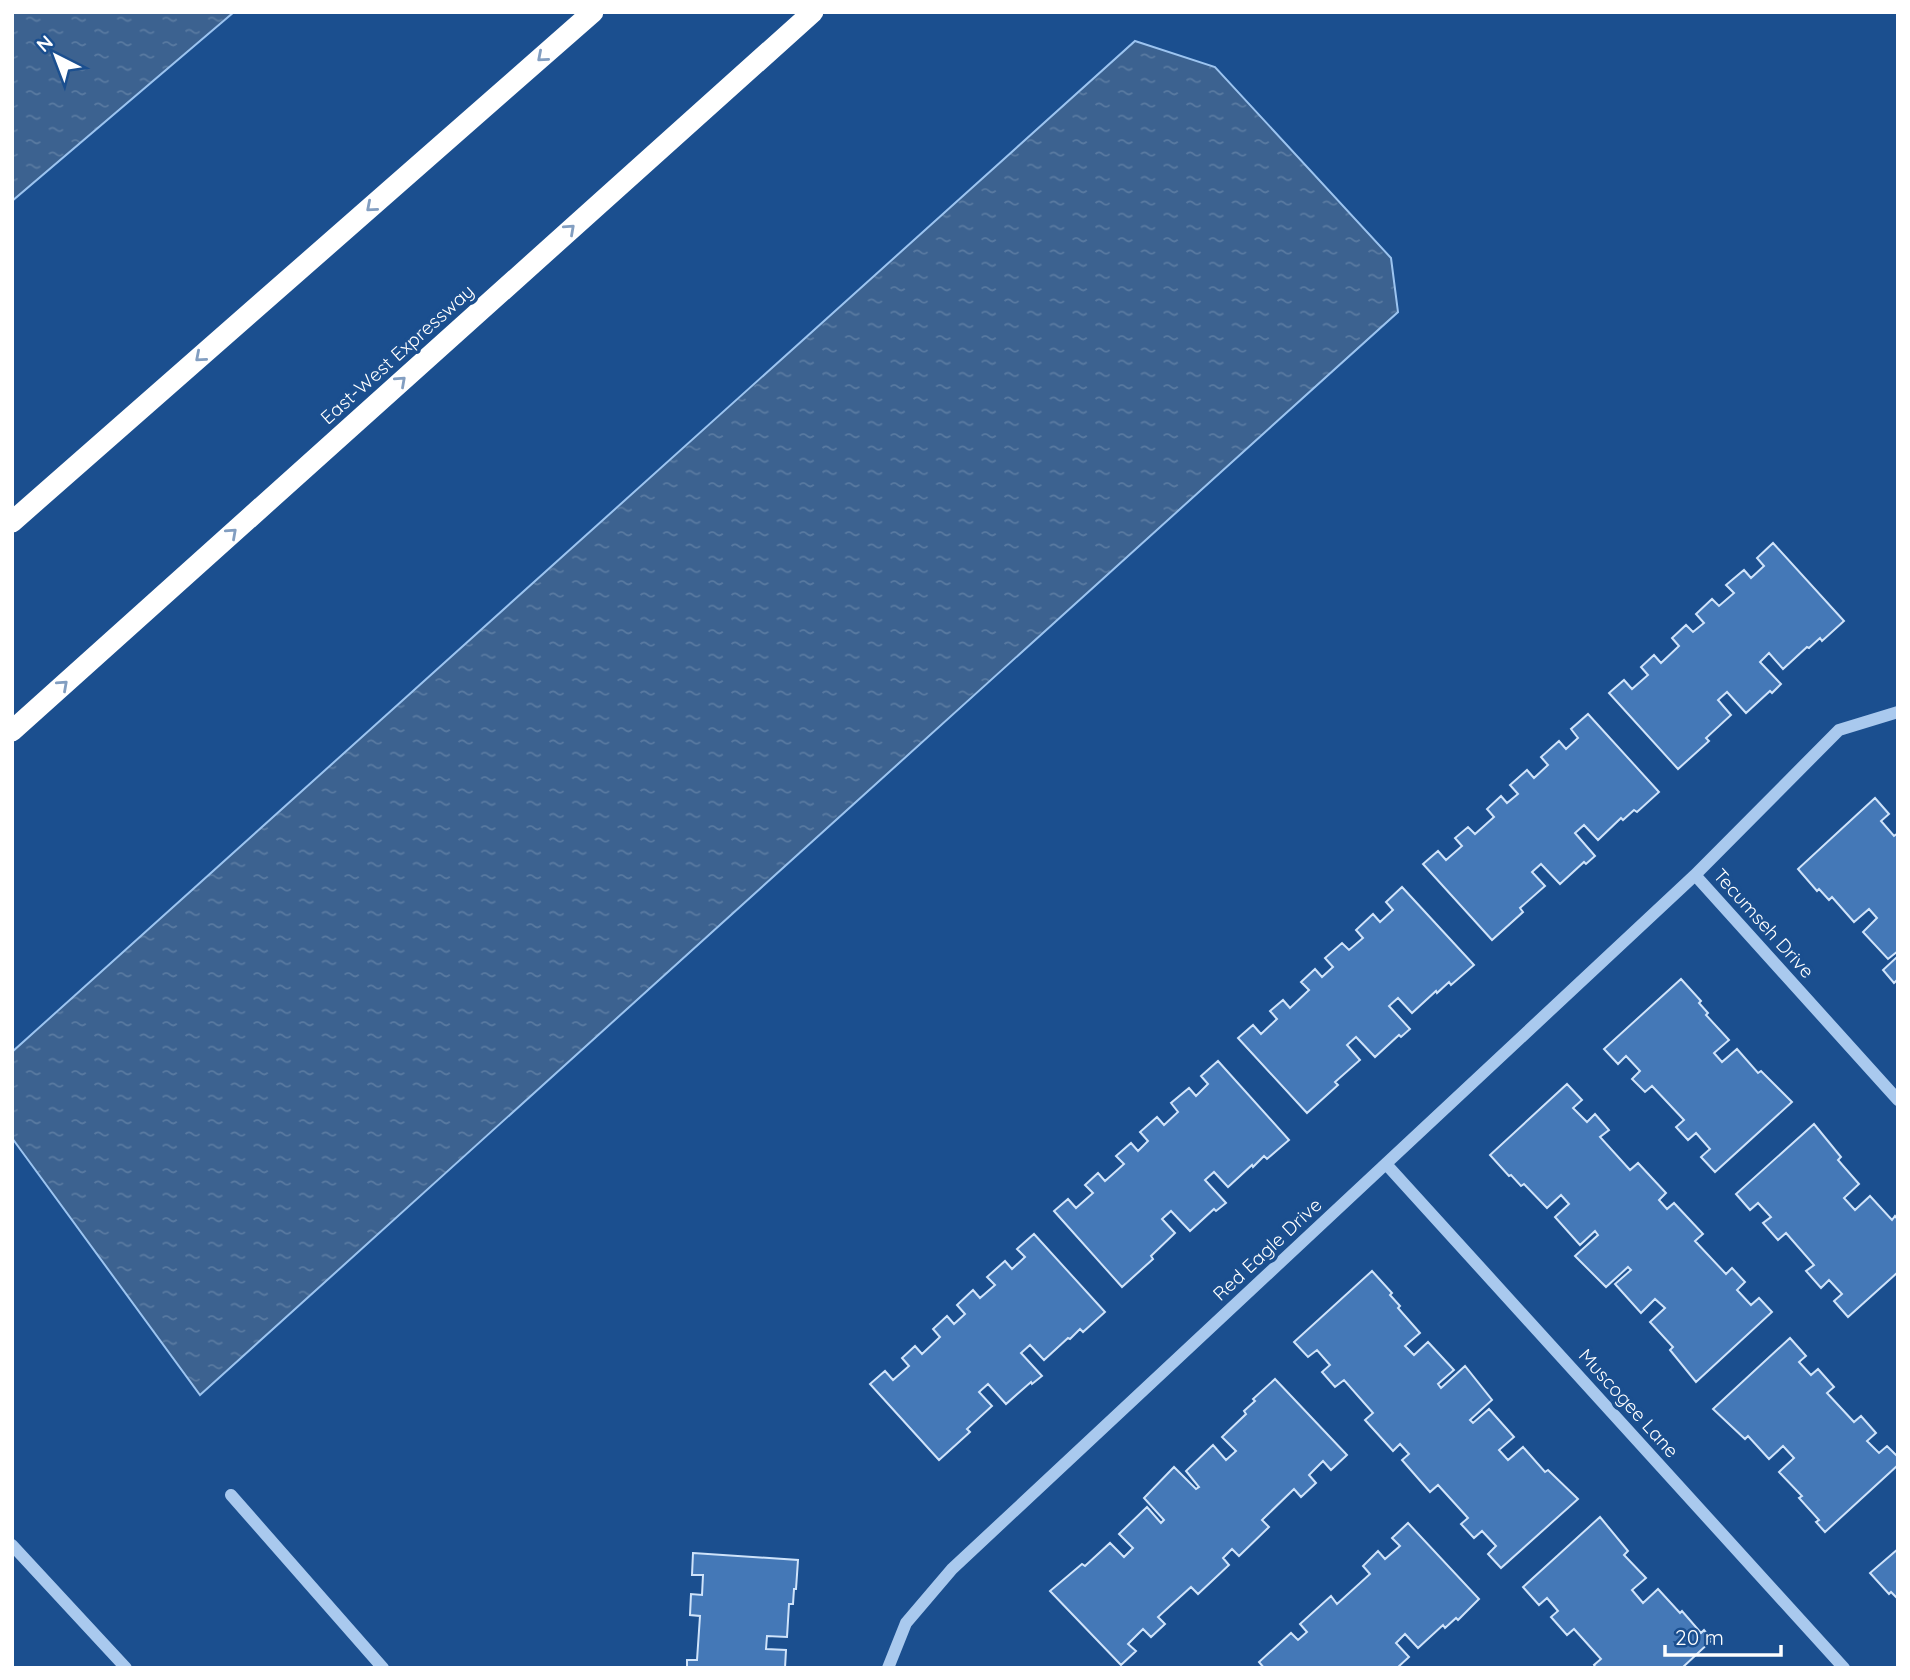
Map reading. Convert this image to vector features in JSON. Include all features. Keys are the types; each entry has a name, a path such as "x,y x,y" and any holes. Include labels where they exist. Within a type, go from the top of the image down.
{"highway":[{"path":"12,522 593,12"},
{"name":"East-West Expressway","path":"12,731 813,12"}],"street":[{"name":"Tecumseh Drive","path":"1898,712 1839,730 1695,875 1898,1100"},
{"name":"Red Eagle Drive","path":"888,1668 906,1623 952,1569 1695,875"},
{"name":"Muscogee Lane","path":"1386,1164 1844,1668"},
{"path":"231,1495 383,1668"},
{"path":"12,1545 126,1668"}],"water":[{"path":"12,12 234,12 12,201"},
{"path":"1135,41 1215,67 1391,258 1398,312 200,1395 12,1138 12,1052"}],"building":[{"path":"1773,543 1844,621 1822,641 1820,638 1807,647 1783,669 1769,653 1760,662 1781,684 1746,713 1727,692 1718,700 1731,715 1706,738 1709,741 1678,769 1609,693 1624,680 1632,689 1648,675 1641,667 1654,655 1661,663 1679,646 1672,638 1686,625 1693,632 1704,623 1696,614 1712,599 1719,606 1734,593 1726,585 1744,570 1751,578 1764,566 1757,558"},
{"path":"1588,714 1659,792 1637,812 1634,810 1623,820 1621,818 1598,840 1584,825 1575,833 1595,856 1586,864 1584,862 1560,884 1541,864 1532,872 1545,886 1520,908 1523,912 1492,940 1423,864 1438,851 1446,860 1462,846 1455,838 1468,827 1475,834 1494,817 1487,809 1501,796 1507,803 1518,794 1510,785 1527,770 1534,778 1548,765 1541,757 1559,741 1566,749 1578,738 1571,729"},
{"path":"1875,798 1889,814 1881,821 1894,836 1898,833 1898,951 1888,959 1863,932 1877,918 1869,909 1854,922 1832,897 1829,900 1819,889 1817,891 1798,869"},
{"path":"1402,887 1474,965 1451,985 1449,982 1437,993 1436,991 1412,1013 1398,998 1389,1006 1410,1029 1401,1037 1399,1035 1375,1057 1356,1037 1347,1045 1360,1060 1335,1082 1338,1085 1307,1113 1238,1038 1253,1025 1261,1034 1277,1019 1270,1011 1283,1000 1290,1008 1309,990 1301,982 1315,969 1322,977 1333,967 1325,958 1342,943 1349,950 1363,938 1356,930 1373,914 1380,922 1393,910 1386,902"},
{"path":"1898,956 1898,983 1894,983 1883,970"},
{"path":"1681,979 1701,1001 1699,1003 1708,1013 1706,1015 1729,1040 1714,1053 1722,1062 1737,1049 1758,1073 1761,1071 1792,1102 1715,1172 1701,1157 1710,1149 1696,1133 1688,1140 1676,1127 1684,1120 1652,1086 1645,1092 1632,1079 1640,1071 1626,1056 1618,1064 1604,1049"},
{"path":"1218,1061 1289,1140 1267,1159 1264,1156 1253,1167 1252,1165 1228,1187 1214,1172 1205,1180 1226,1203 1216,1211 1214,1209 1190,1231 1171,1211 1162,1219 1175,1233 1151,1256 1153,1259 1122,1287 1054,1211 1068,1199 1076,1208 1093,1193 1085,1185 1098,1173 1105,1181 1124,1164 1116,1156 1131,1143 1138,1151 1148,1141 1140,1132 1157,1117 1164,1125 1178,1112 1171,1103 1189,1088 1196,1096 1208,1084 1201,1076"},
{"path":"1567,1084 1582,1100 1573,1108 1587,1122 1595,1114 1609,1130 1600,1137 1630,1170 1638,1163 1666,1193 1659,1200 1667,1209 1674,1203 1703,1234 1695,1241 1726,1274 1732,1268 1745,1282 1737,1290 1751,1305 1759,1298 1772,1312 1696,1382 1670,1350 1673,1347 1650,1322 1665,1308 1655,1299 1641,1313 1615,1284 1631,1270 1628,1267 1606,1287 1575,1256 1598,1235 1595,1231 1580,1245 1555,1217 1569,1204 1561,1195 1547,1208 1524,1184 1521,1186 1509,1176 1490,1155"},
{"path":"1814,1124 1841,1157 1838,1160 1859,1184 1844,1198 1855,1210 1870,1196 1892,1220 1895,1216 1898,1220 1898,1272 1848,1317 1834,1301 1842,1294 1829,1280 1821,1288 1806,1271 1814,1265 1786,1233 1778,1240 1763,1223 1771,1217 1758,1203 1750,1210 1736,1194"},
{"path":"1034,1234 1105,1312 1083,1332 1080,1329 1068,1338 1044,1360 1030,1345 1021,1353 1042,1376 1006,1404 988,1384 979,1392 992,1406 967,1429 970,1432 939,1460 870,1384 885,1371 893,1380 909,1366 902,1358 915,1346 922,1354 940,1337 933,1329 947,1316 954,1324 965,1314 957,1305 973,1290 980,1298 995,1285 987,1277 1005,1261 1012,1269 1025,1257 1017,1249"},
{"path":"1372,1271 1392,1293 1390,1295 1400,1306 1398,1308 1420,1333 1405,1346 1414,1355 1428,1342 1454,1370 1438,1384 1441,1388 1465,1366 1492,1400 1470,1420 1473,1423 1489,1409 1514,1437 1499,1450 1508,1460 1523,1447 1545,1472 1548,1470 1578,1499 1501,1568 1488,1554 1496,1546 1482,1531 1474,1538 1461,1524 1468,1518 1438,1485 1430,1492 1402,1460 1409,1454 1400,1444 1393,1451 1365,1420 1373,1413 1344,1380 1335,1387 1322,1372 1330,1365 1317,1350 1308,1357 1294,1342"},
{"path":"1790,1338 1806,1356 1799,1362 1811,1375 1818,1369 1834,1387 1827,1393 1854,1422 1861,1416 1876,1433 1867,1441 1879,1453 1887,1446 1898,1457 1898,1465 1825,1532 1816,1522 1819,1520 1799,1498 1802,1496 1779,1472 1794,1458 1783,1446 1769,1459 1748,1436 1745,1439 1713,1409"},
{"path":"1275,1379 1347,1455 1331,1470 1323,1461 1309,1475 1316,1483 1301,1497 1294,1489 1262,1520 1269,1527 1239,1556 1232,1549 1223,1558 1229,1565 1198,1594 1191,1587 1158,1617 1165,1624 1151,1637 1143,1629 1128,1644 1136,1651 1121,1665 1050,1591 1082,1564 1085,1566 1110,1543 1124,1557 1133,1548 1119,1534 1147,1507 1161,1523 1164,1520 1144,1498 1174,1467 1196,1489 1199,1487 1186,1471 1213,1445 1226,1460 1236,1451 1222,1437 1246,1414 1244,1411 1255,1401 1253,1399"},
{"path":"1600,1517 1628,1551 1624,1555 1646,1578 1632,1590 1643,1603 1658,1589 1701,1633 1704,1630 1712,1640 1682,1668 1596,1668 1594,1665 1601,1659 1574,1629 1567,1635 1551,1617 1558,1611 1547,1598 1539,1605 1523,1587"},
{"path":"1408,1523 1479,1599 1458,1620 1456,1618 1445,1628 1443,1625 1418,1648 1405,1634 1396,1643 1409,1657 1397,1668 1264,1668 1259,1662 1291,1633 1298,1640 1307,1632 1300,1624 1331,1596 1337,1604 1370,1574 1363,1566 1378,1551 1385,1559 1400,1546 1392,1538"},
{"path":"1898,1549 1898,1599 1891,1592 1889,1594 1870,1573"},
{"path":"693,1553 798,1560 793,1604 789,1604 787,1637 767,1636 766,1649 786,1650 785,1668 687,1668 687,1660 697,1660 700,1616 690,1615 691,1594 702,1595 703,1575 692,1575"}]}
